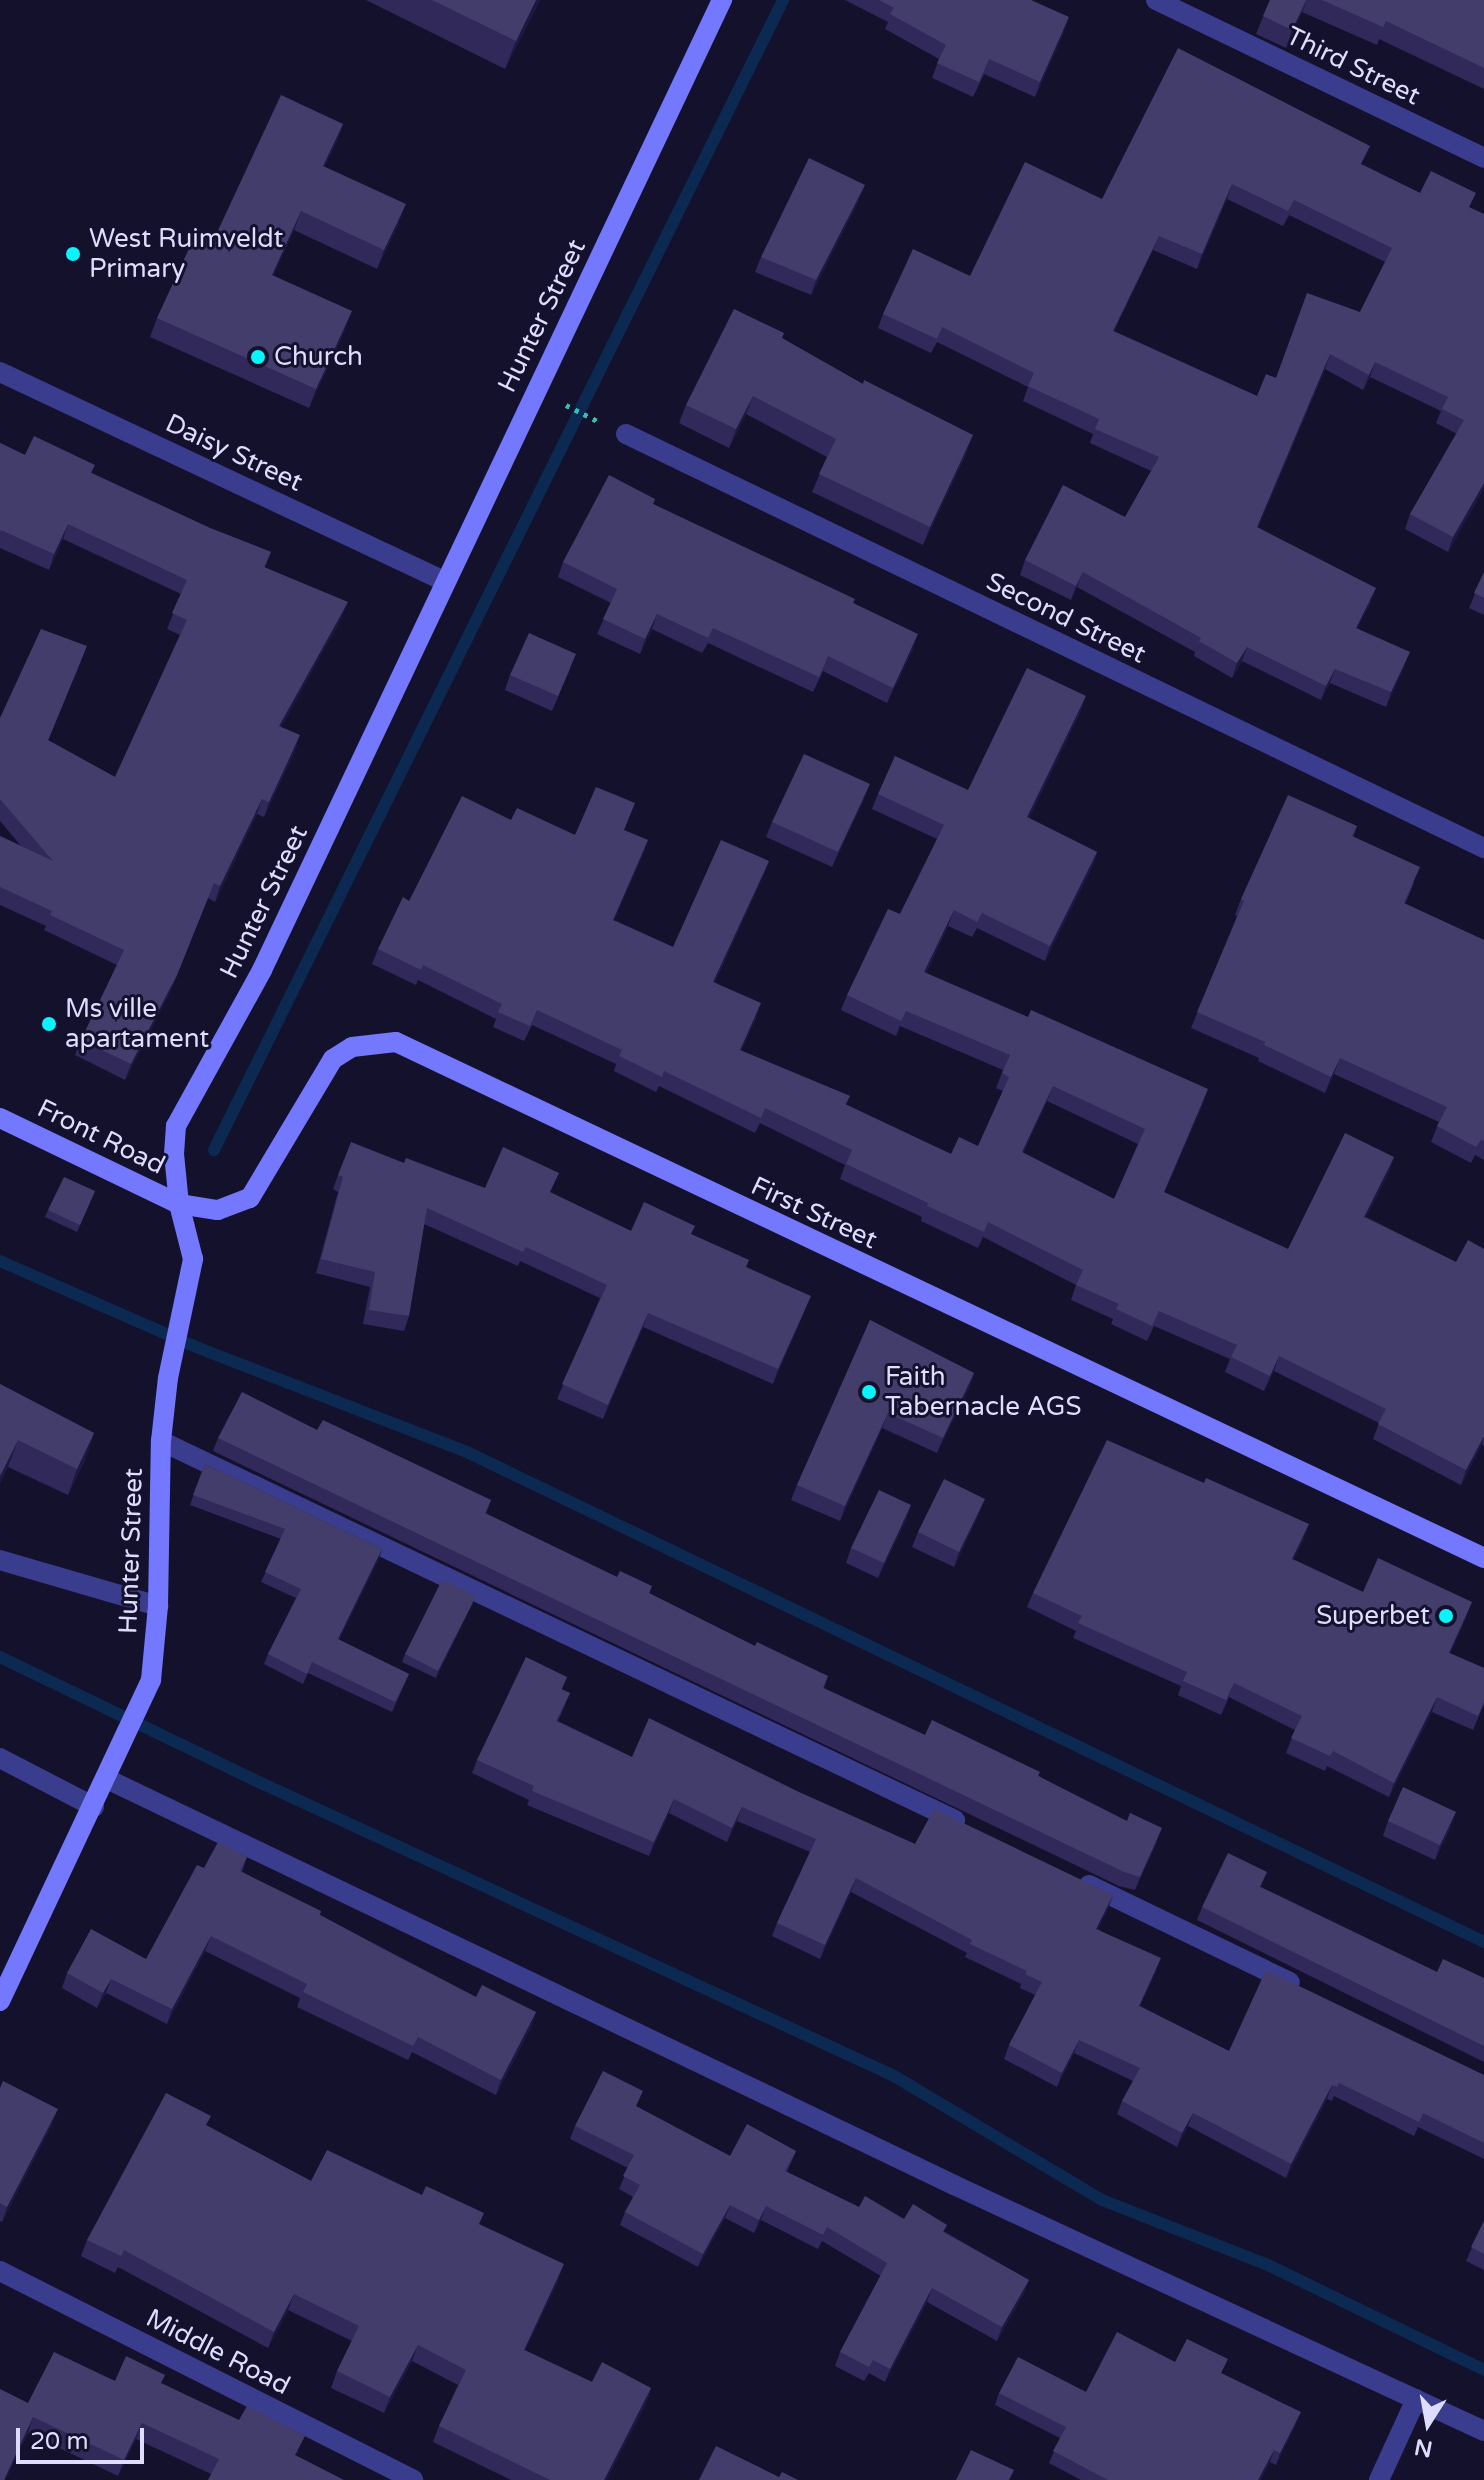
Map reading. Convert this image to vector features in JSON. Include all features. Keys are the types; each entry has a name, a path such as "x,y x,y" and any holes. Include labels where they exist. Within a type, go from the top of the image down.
{"street":[{"name":"Hunter Street","path":"0,2001 128,1735 151,1680 158,1606 161,1441 168,1378 191,1283 193,1259 179,1204 174,1154 176,1126 262,970 722,0"},
{"name":"Third Street","path":"1156,0 1484,158"},
{"name":"Daisy Street","path":"0,372 445,581"},
{"name":"Second Street","path":"626,434 1484,848"},
{"name":"First Street","path":"179,1204 218,1210 250,1198 333,1059 352,1047 396,1042 1484,1558"},
{"name":"Front Road","path":"0,1118 179,1204"},
{"path":"161,1441 971,1828"},
{"path":"0,1560 158,1606"},
{"path":"0,1758 94,1807"},
{"path":"107,1779 954,2185 1484,2431"},
{"path":"1072,1877 1302,1988"},
{"name":"Middle Road","path":"0,2271 413,2480"},
{"path":"1379,2480 1416,2399"}],"path":[{"path":"560,402 597,420"}],"building":[{"path":"432,0 536,0 516,41"},
{"path":"879,0 1031,0 1069,17 1040,82 989,59 979,82 937,63 946,45 890,14 894,8"},
{"path":"1270,0 1306,0 1292,30 1263,16"},
{"path":"1322,0 1484,0 1484,68 1386,21 1383,27"},
{"path":"1178,48 1370,146 1361,164 1420,193 1431,171 1476,193 1469,207 1484,214 1484,483 1453,537 1410,514 1464,420 1442,409 1448,397 1375,362 1369,375 1330,354 1257,527 1376,588 1356,628 1410,652 1391,692 1335,669 1326,686 1247,647 1237,663 1199,641 1201,638 1083,572 1076,586 1025,560 1063,485 1125,517 1159,457 1095,429 1099,419 1028,386 1034,373 942,327 937,339 883,314 913,249 970,276 1025,162 1102,199","holes":["1232,184 1288,211 1294,200 1392,248 1360,312 1307,293 1276,378 1266,374 1257,396 1113,331 1159,236 1202,254"]},
{"path":"281,95 343,124 323,166 406,204 384,250 301,211 272,275 352,311 316,389 157,318 198,229 215,237"},
{"path":"809,158 865,185 816,280 761,257"},
{"path":"734,309 784,333 782,338 863,384 864,380 973,435 930,527 819,474 836,439 753,396 736,429 686,405"},
{"path":"34,436 95,465 91,473 210,528 271,552 264,567 348,602 279,726 300,735 269,802 262,799 220,886 214,883 177,975 131,1064 81,1040 124,950 0,887 0,836 53,861 0,799 0,718 41,629 87,646 48,740 115,777 187,620 172,613 187,580 68,524 54,554 1,530 0,533 0,443 25,455"},
{"path":"609,475 655,499 653,504 855,599 853,603 918,634 893,688 828,656 819,677 713,628 708,638 657,614 645,639 603,619 617,589 563,562"},
{"path":"1484,572 1484,598 1474,593"},
{"path":"529,633 576,654 558,696 510,675"},
{"path":"1027,668 1086,696 1027,817 1097,852 1050,946 982,913 977,922 954,910 924,972 1028,1017 1031,1010 1208,1089 1164,1192 1288,1249 1345,1133 1394,1157 1364,1217 1456,1262 1468,1240 1484,1249 1484,1436 1466,1470 1378,1424 1386,1409 1279,1356 1270,1376 1231,1357 1237,1345 1159,1311 1152,1326 1116,1309 1119,1304 1076,1285 1083,1270 988,1222 984,1232 927,1206 928,1203 846,1164 852,1150 765,1108 761,1118 664,1071 662,1077 619,1056 622,1050 537,1010 530,1026 498,1012 502,1004 423,965 421,970 378,949 403,897 409,901 462,796 511,820 517,808 575,835 596,787 635,803 624,830 648,840 613,920 673,947 721,840 769,861 713,982 761,1003 740,1050 850,1096 845,1104 951,1154 959,1137 978,1146 1009,1077 1002,1073 1010,1055 906,1011 901,1021 847,995 888,909 900,914 944,825 878,794 895,756 968,790","holes":["1053,1086 1145,1129 1114,1199 1022,1152"]},
{"path":"804,754 870,784 838,852 772,822"},
{"path":"1288,795 1357,826 1352,836 1420,867 1404,903 1484,940 1484,1141 1481,1140 1476,1147 1437,1126 1447,1107 1340,1058 1331,1077 1264,1045 1265,1042 1197,1012 1244,901 1241,899"},
{"path":"351,1142 404,1163 406,1158 485,1188 503,1147 559,1173 550,1192 631,1231 644,1202 695,1226 691,1234 749,1260 746,1267 811,1296 778,1369 648,1313 608,1405 562,1384 607,1285 526,1247 523,1252 427,1208 409,1316 369,1310 375,1272 321,1259 343,1177 338,1175"},
{"path":"64,1177 95,1191 80,1225 48,1210"},
{"path":"870,1320 974,1373 943,1438 888,1413 845,1506 797,1485"},
{"path":"0,1384 94,1433 77,1469 18,1440 0,1473"},
{"path":"242,1392 317,1430 323,1420 491,1500 485,1513 617,1577 620,1571 652,1586 649,1593 755,1646 757,1642 828,1676 823,1688 925,1735 932,1720 1040,1772 1038,1776 1127,1821 1130,1813 1162,1828 1140,1877 218,1438"},
{"path":"1107,1440 1204,1483 1206,1478 1309,1524 1292,1559 1363,1592 1378,1558 1472,1602 1449,1653 1484,1668 1484,1702 1478,1716 1437,1697 1394,1783 1333,1751 1330,1756 1291,1738 1302,1716 1234,1683 1226,1700 1183,1681 1187,1672 1078,1623 1082,1616 1033,1593"},
{"path":"205,1464 382,1549 338,1639 409,1674 395,1702 312,1662 307,1674 268,1654 301,1589 265,1572 285,1529 193,1495"},
{"path":"944,1479 985,1499 959,1552 918,1532"},
{"path":"879,1490 911,1505 884,1563 851,1548"},
{"path":"442,1580 476,1596 438,1671 405,1654"},
{"path":"526,1657 567,1677 561,1689 570,1693 556,1721 632,1757 649,1718 801,1793 915,1844 934,1809 1113,1895 1096,1929 1161,1958 1139,2006 1229,2051 1266,1970 1484,2075 1484,2143 1423,2113 1419,2122 1339,2083 1337,2087 1332,2085 1291,2164 1193,2113 1182,2133 1122,2101 1140,2068 1079,2040 1062,2073 1009,2045 1042,1982 1025,1974 1027,1971 970,1944 972,1940 856,1878 825,1945 777,1923 816,1839 742,1807 732,1828 674,1799 654,1842 532,1791 534,1786 477,1760"},
{"path":"1403,1787 1456,1812 1440,1845 1388,1821"},
{"path":"218,1842 247,1857 240,1871 321,1911 320,1915 385,1950 476,1997 482,1985 536,2012 501,2080 418,2037 413,2046 303,1992 307,1984 211,1936 172,2009 111,1979 103,1993 67,1973 91,1929 146,1959 197,1865 204,1868"},
{"path":"1228,1853 1267,1872 1260,1887 1437,1972 1443,1959 1484,1978 1484,2046 1202,1907"},
{"path":"603,2071 643,2091 636,2106 730,2156 747,2124 796,2151 785,2171 859,2207 865,2196 904,2219 913,2204 947,2225 943,2232 1029,2280 1002,2327 932,2288 890,2369 873,2360 869,2367 840,2352 887,2263 827,2227 823,2235 766,2206 759,2220 730,2205 703,2254 625,2212 640,2185 623,2176 634,2155 575,2126"},
{"path":"3,2081 58,2109 7,2207 0,2203 0,2088"},
{"path":"166,2093 211,2116 206,2125 311,2181 327,2150 422,2195 426,2186 484,2213 479,2224 564,2264 524,2350 592,2382 602,2362 651,2388 604,2480 550,2480 439,2426 466,2370 418,2345 390,2397 337,2371 359,2326 294,2294 274,2332 124,2250 121,2256 87,2240"},
{"path":"1484,2221 1484,2254 1471,2247"},
{"path":"1117,2332 1175,2362 1187,2339 1228,2359 1221,2373 1301,2412 1280,2453 1274,2450 1258,2480 1108,2480 1053,2451 1066,2427 999,2393 1018,2357 1086,2392"},
{"path":"54,2352 115,2381 126,2356 165,2375 161,2383 239,2420 247,2406 305,2436 295,2455 344,2480 208,2480 219,2459 142,2423 124,2460 33,2417 4,2480 0,2480 0,2389 28,2403"},
{"path":"716,2446 779,2477 782,2472 798,2480 699,2480"},
{"path":"971,2450 1014,2470 1009,2480 956,2480"}],"waterway":[{"path":"214,1150 783,0"},
{"path":"0,1261 196,1347 469,1453 1484,1942"},
{"path":"0,1657 259,1782 894,2076 1102,2200 1270,2266 1484,2370"}],"place":[{"name":"West Ruimveldt Primary","path":"73,254"},
{"name":"Church","path":"258,357"},
{"name":"Ms ville apartament","path":"49,1024"},
{"name":"Faith Tabernacle AGS","path":"869,1392"},
{"name":"Superbet","path":"1446,1616"}]}
